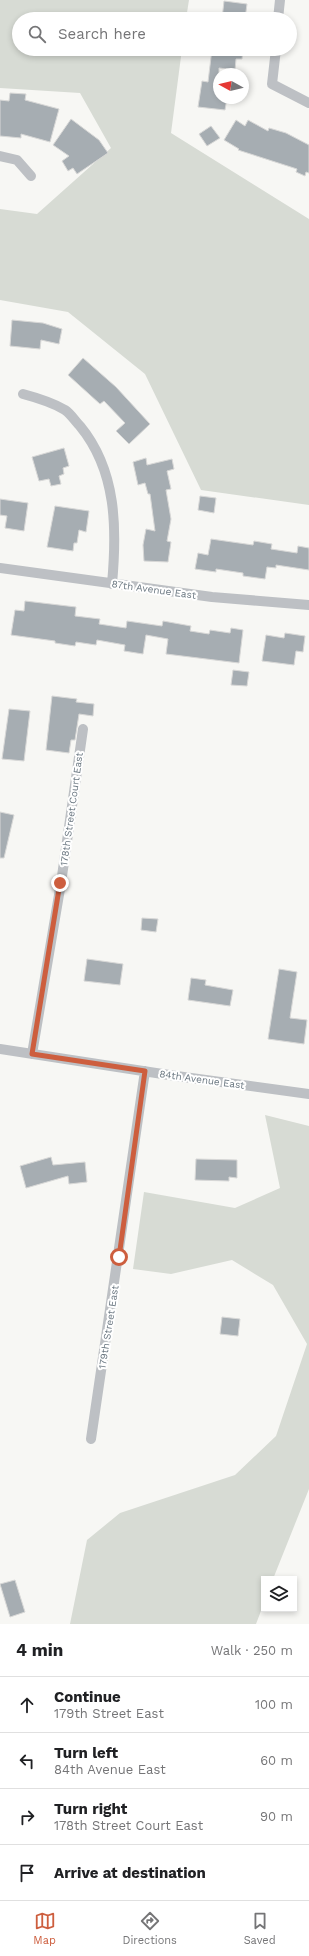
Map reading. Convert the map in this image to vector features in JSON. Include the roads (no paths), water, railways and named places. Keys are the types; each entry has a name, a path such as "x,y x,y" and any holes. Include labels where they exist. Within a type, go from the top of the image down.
{"street":[{"path":"279,12 280,0"},
{"path":"275,56 272,84 309,103"},
{"path":"0,156 17,160 31,176"},
{"path":"23,394 49,401 67,411 85,433 99,456 108,479 114,514 116,547 112,584"},
{"name":"87th Avenue East","path":"0,568 248,601 309,605"},
{"name":"178th Street Court East","path":"32,1054 59,890 83,729"},
{"name":"84th Avenue East","path":"0,1049 309,1094"},
{"name":"179th Street East","path":"91,1439 145,1071"}]}
